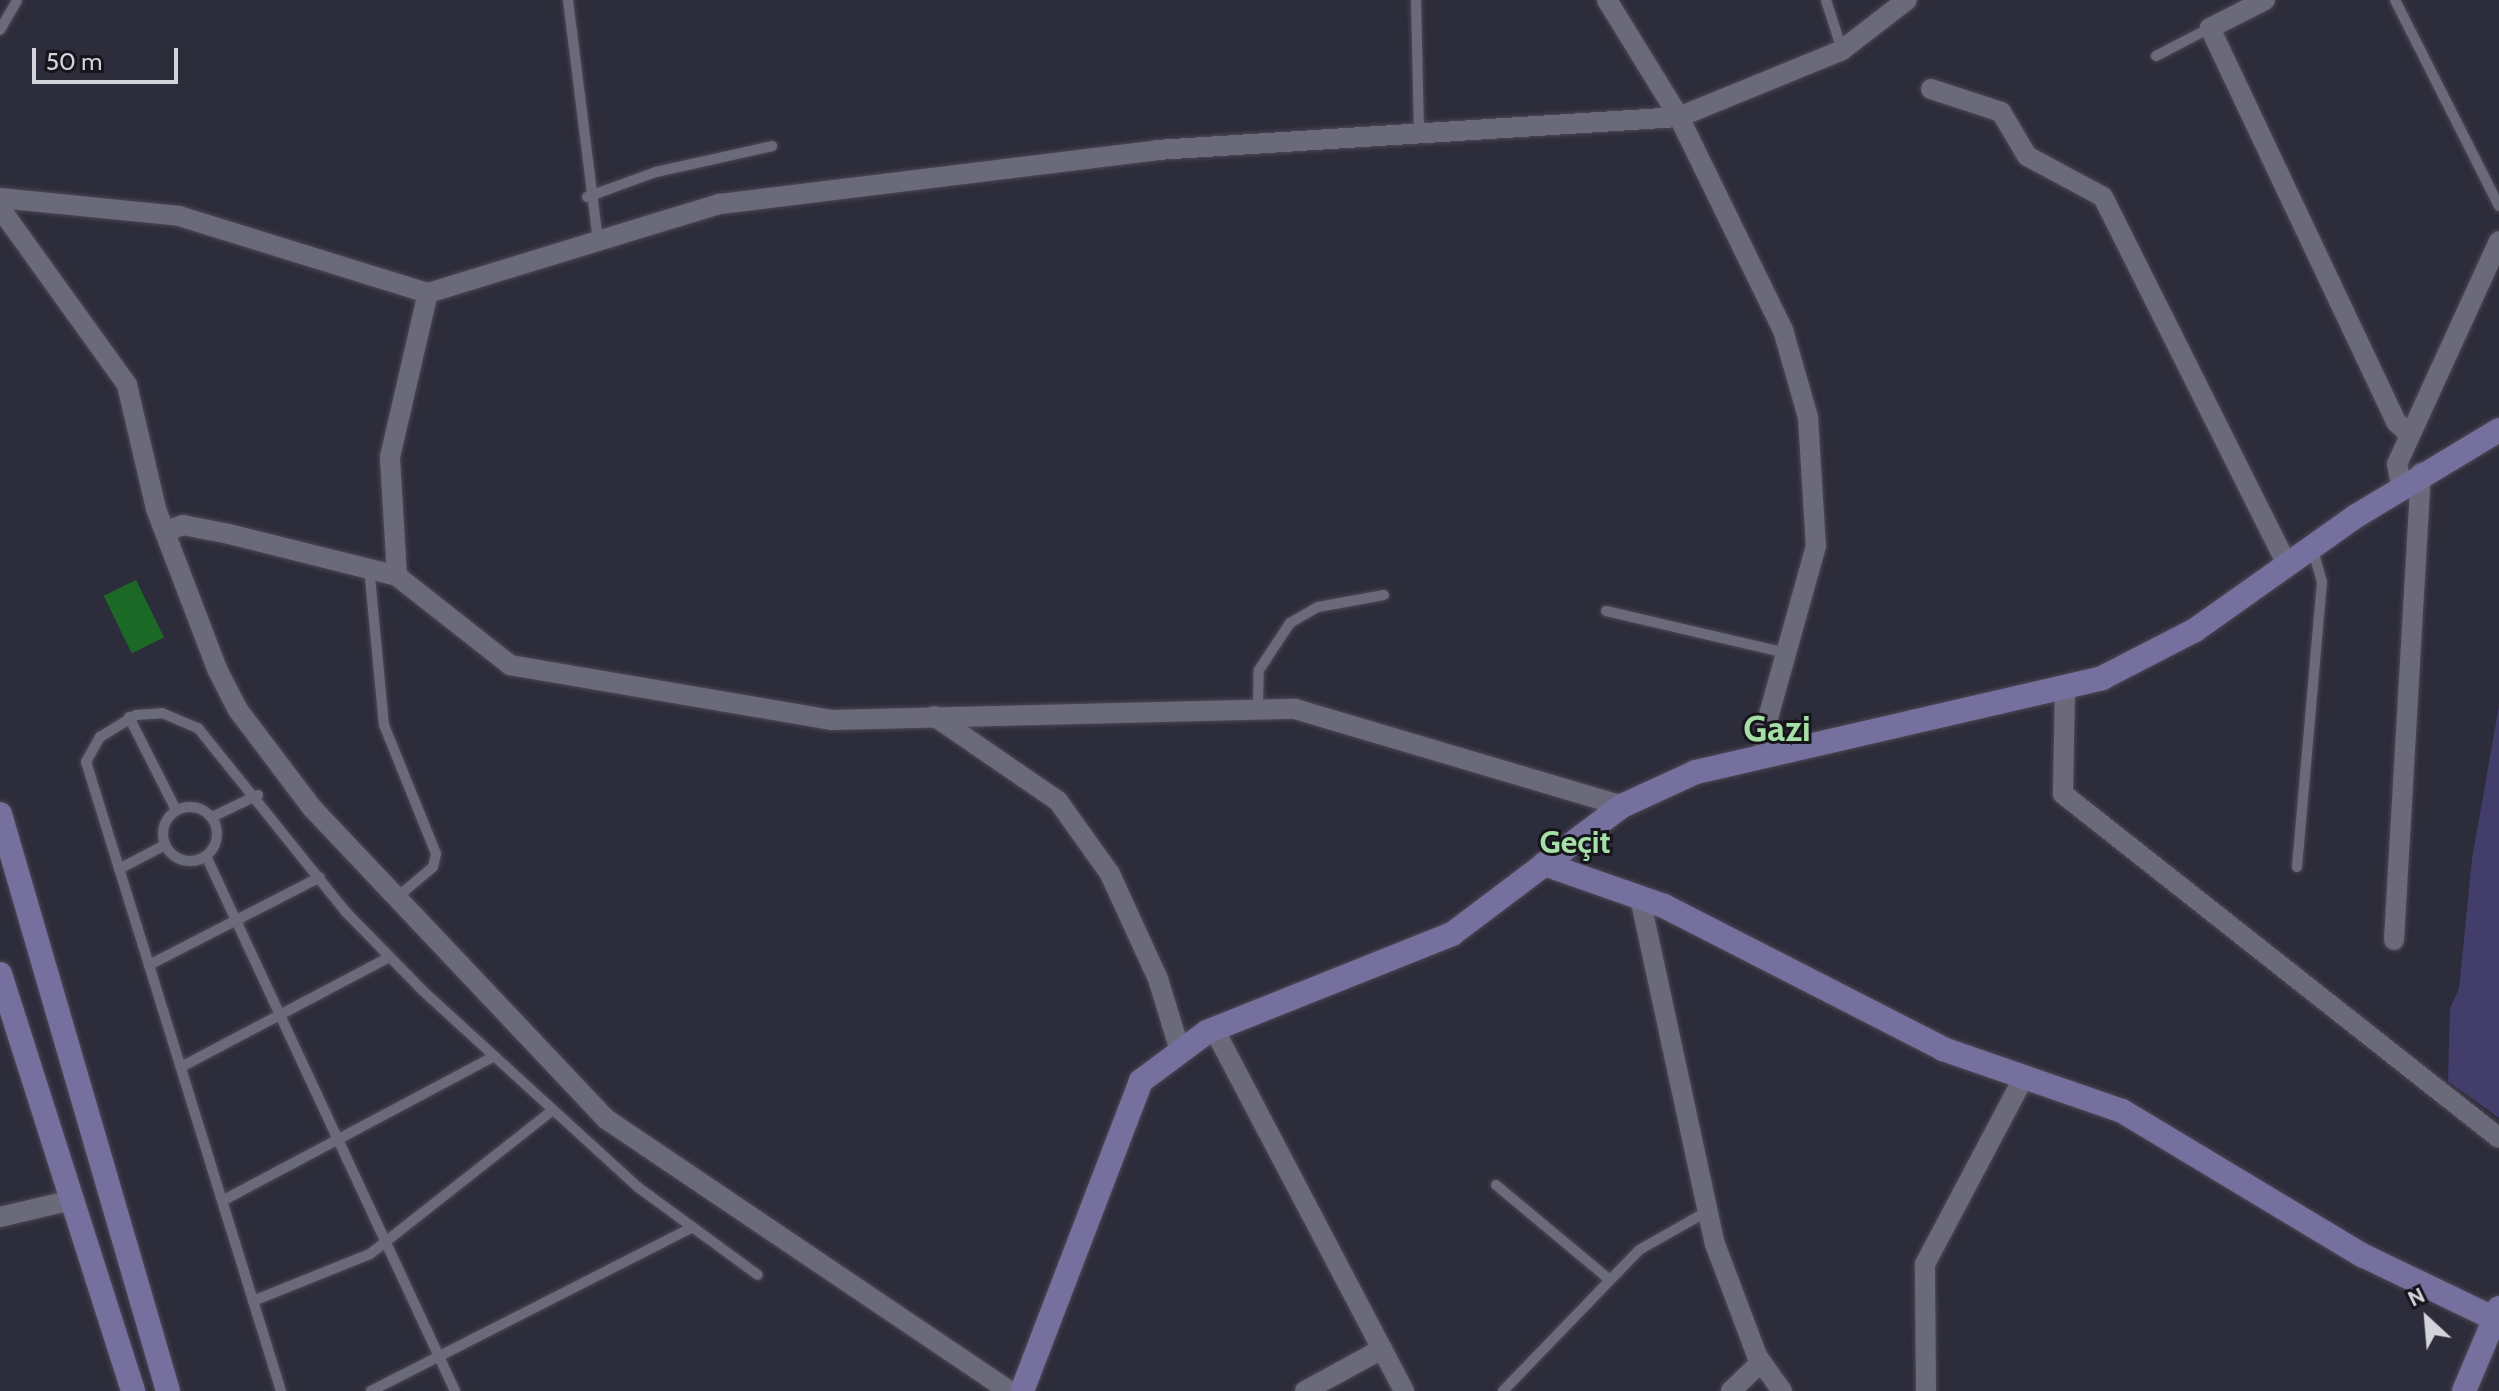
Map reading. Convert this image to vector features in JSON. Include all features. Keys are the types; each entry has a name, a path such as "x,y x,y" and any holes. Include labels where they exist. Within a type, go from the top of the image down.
{"street":[{"path":"1607,0 1679,117 1783,330 1808,417 1816,546 1786,653 1765,754"},
{"path":"0,198 179,216 428,293 720,204 1157,150 1679,117 1842,50 1907,0"},
{"path":"2265,0 2210,28 2396,422 2410,435"},
{"path":"1931,89 2001,112 2027,156 2103,197 2287,565"},
{"path":"0,208 127,385 165,531 238,710 313,809 606,1119 1009,1391"},
{"path":"2394,940 2411,480 2397,464 2499,241"},
{"path":"397,576 390,457 428,293"},
{"path":"1022,1391 1141,1081 1180,1051 1214,1029 1452,934 1622,806 1696,772 2102,678 2195,630 2411,480 2499,430"},
{"path":"165,531 183,525 397,576 510,665 831,720 1295,709 1622,806"},
{"path":"2065,687 2063,794 2499,1138"},
{"path":"934,716 1058,801 1110,874 1158,979 1180,1051"},
{"path":"0,814 168,1391"},
{"path":"1544,864 1640,898 1943,1049 2122,1111 2362,1255 2497,1315 2464,1391"},
{"path":"1640,898 1708,1211 1761,1362 1782,1391"},
{"path":"0,974 133,1391"},
{"path":"1214,1029 1404,1391"},
{"path":"1926,1391 1925,1264 2024,1077"},
{"path":"0,1217 72,1200"},
{"path":"1305,1391 1382,1349"},
{"path":"1731,1391 1761,1362"}],"lane":[{"path":"0,30 17,0"},
{"path":"568,0 587,197 598,242"},
{"path":"1416,0 1419,132"},
{"path":"1826,0 1842,50"},
{"path":"2395,0 2499,206"},
{"path":"2156,56 2210,28"},
{"path":"587,197 656,172 772,146"},
{"path":"2297,867 2322,582 2312,547"},
{"path":"369,567 378,698 436,854 433,867 396,898"},
{"path":"1258,709 1259,670 1290,623 1318,607 1384,595"},
{"path":"1606,611 1786,653"},
{"path":"281,1391 86,762 100,737 129,717 162,713 187,720 258,795 320,877 390,957 552,1111 693,1227 758,1275"},
{"path":"129,717 176,810"},
{"path":"212,817 258,795"},
{"path":"199,808 212,817 216,842 206,856 182,860 165,845 163,829 176,810 199,808"},
{"path":"119,869 165,845"},
{"path":"206,856 455,1391"},
{"path":"149,965 320,877"},
{"path":"181,1067 390,957"},
{"path":"222,1201 493,1057"},
{"path":"253,1301 316,1281 386,1242 552,1111"},
{"path":"1496,1185 1609,1279"},
{"path":"1503,1391 1639,1250 1708,1211"},
{"path":"371,1391 693,1227"}],"shaded area":[{"path":"2499,706 2499,1118 2448,1081 2450,1008 2459,989 2472,859"}],"building":[{"path":"136,580 164,638 132,653 104,596"}],"district":[{"name":"Gazi","path":"1777,729"},
{"name":"Geçit","path":"1575,842"}]}
